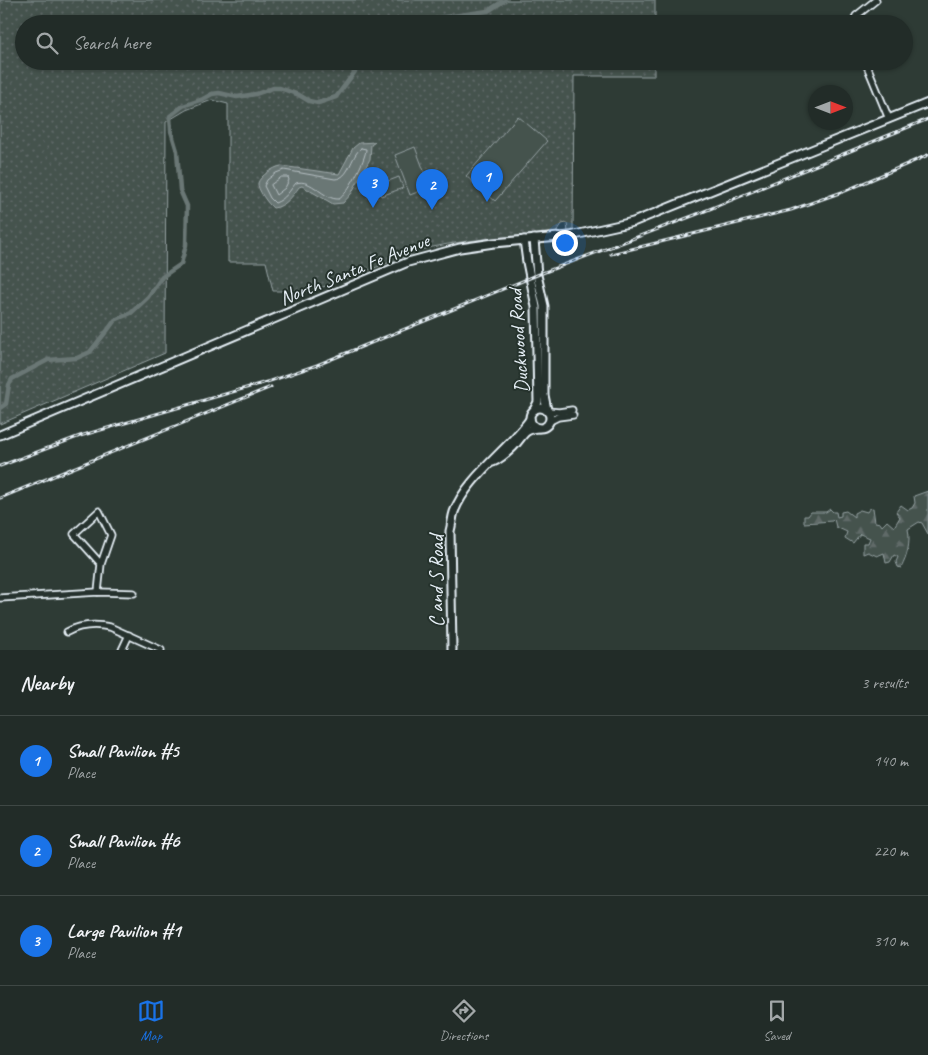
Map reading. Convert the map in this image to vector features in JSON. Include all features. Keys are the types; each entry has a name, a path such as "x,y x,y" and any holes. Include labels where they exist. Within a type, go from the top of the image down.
{"main road":[{"name":"North Santa Fe Avenue","path":"0,434 408,262 460,248 580,234 638,220 928,104"},
{"name":"Duckwood Road","path":"524,240 536,308 538,402 534,410"},
{"name":"Duckwood Road","path":"534,240 537,275 544,306 544,395 547,410"},
{"path":"540,407 547,410 551,415 550,421 545,427 538,428 533,425 530,419 534,410 540,407"},
{"name":"C and S Road","path":"452,650 450,531 454,511 462,497 495,456 523,429 530,419"},
{"name":"C and S Road","path":"490,464 511,449 525,432 538,428"}],"street":[{"path":"857,15 876,0"},
{"path":"869,70 889,119"},
{"path":"547,410 572,412 550,421"},
{"path":"98,592 100,564 111,535 99,511 74,534 100,564"},
{"path":"0,598 98,592 134,593"},
{"path":"67,632 76,627 110,627 160,650"},
{"path":"122,650 129,635"}],"green space":[{"path":"0,0 655,0 655,15 15,15 15,70 654,70 654,76 574,76 573,232 568,233 567,223 562,224 556,233 447,244 412,252 412,254 312,291 273,291 266,262 228,262 228,104 212,100 186,110 166,122 165,353 0,424"},
{"path":"518,116 547,141 495,201 466,176"},
{"path":"415,147 430,187 410,195 395,155"},
{"path":"399,177 403,188 381,196 378,185"},
{"path":"928,491 928,534 922,523 919,522 908,529 908,549 901,568 898,567 896,562 898,557 894,555 890,562 886,563 884,553 877,556 868,552 863,554 863,543 868,543 870,538 860,534 853,543 845,538 847,532 836,527 834,519 832,521 804,523 804,516 808,516 811,512 826,512 830,509 836,512 837,517 841,516 841,512 846,511 854,517 854,513 860,510 867,512 873,508 875,522 880,523 882,526 887,521 894,527 900,517 896,512 901,505 908,510 912,508 915,503 914,496"}],"water":[{"path":"375,142 371,145 370,159 351,194 343,203 333,204 302,186 285,203 273,208 259,189 258,183 261,178 271,170 281,166 339,174 353,148 359,143"}],"waterway":[{"path":"459,15 488,11 505,0"},
{"path":"107,331 115,320 131,313 148,297 162,277 181,264 186,245 187,206 180,190 177,151 171,131 170,116 183,106 212,94 219,93 237,97 256,94 273,88 280,88 318,103 336,97 356,70"},
{"path":"0,408 6,404 9,385 12,379 48,360 77,358 90,352 105,333"}],"railway":[{"path":"0,466 80,436 270,381 317,365 537,275 695,215 928,119"},
{"path":"611,254 791,210 845,191 928,155"},
{"path":"0,498 271,387"}],"place":[{"name":"Small Pavilion #5","path":"487,202"},
{"name":"Large Pavilion #1","path":"373,208"},
{"name":"Small Pavilion #6","path":"432,210"}]}
